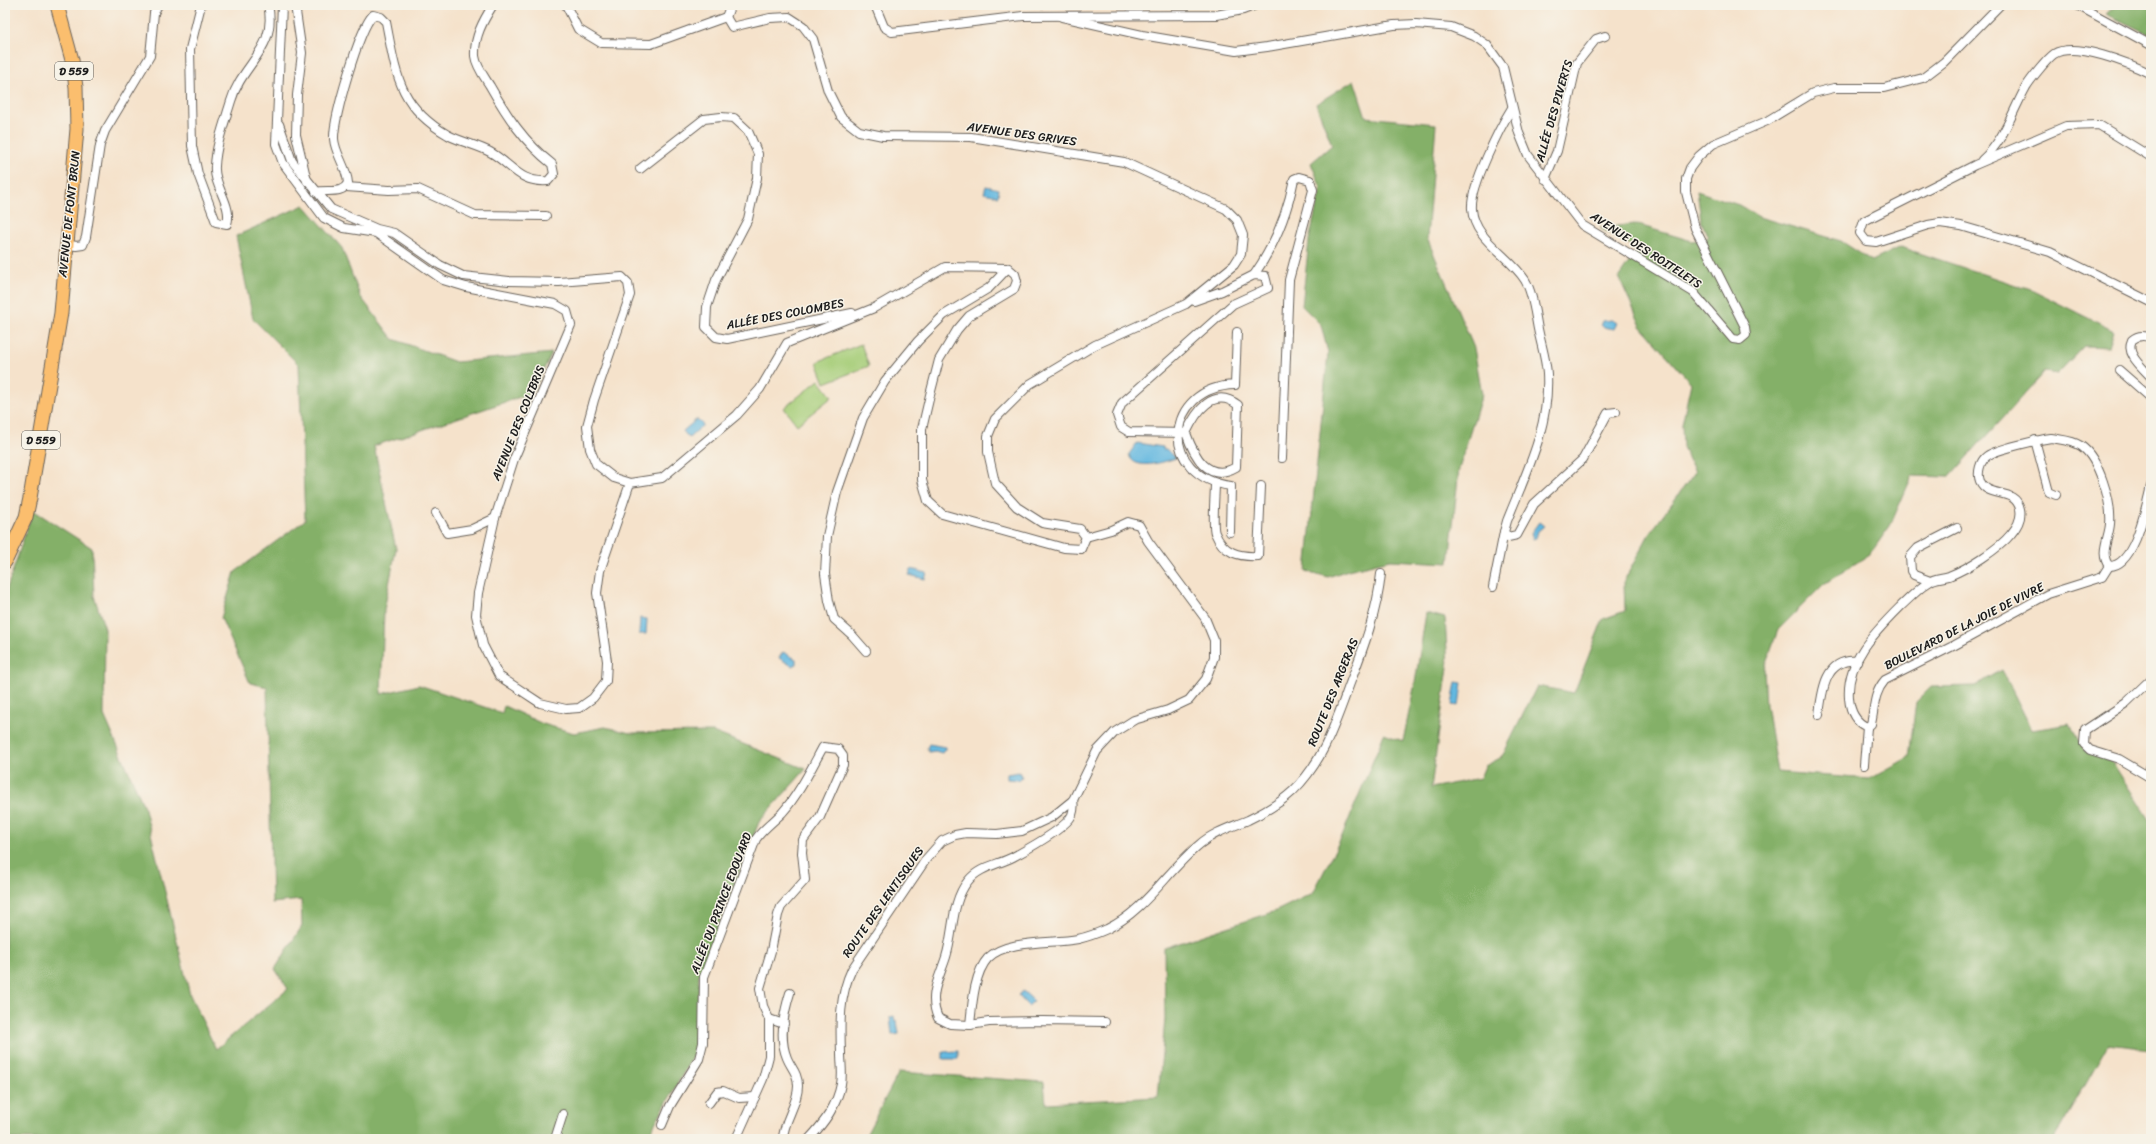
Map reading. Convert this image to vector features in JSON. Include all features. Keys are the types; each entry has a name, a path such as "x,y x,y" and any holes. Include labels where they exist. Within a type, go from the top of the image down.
{"main road":[{"name":"AVENUE DE FONT BRUN","path":"5,562 26,517 30,498 61,313 69,245 77,139 76,87 72,60 57,5"}],"street":[{"path":"69,245 83,245 86,237 100,145 105,131 150,56 154,13 158,5"},
{"path":"201,5 190,49 192,146 198,174 216,222 227,224 229,215 216,181 214,166 233,93 269,36 268,5"},
{"name":"AVENUE DES COLIBRIS","path":"282,5 276,144 283,163 324,218 344,228 376,231 443,280 466,287 555,304 568,311 571,325 514,459 495,518 478,593 476,615 483,644 499,676 540,703 566,709 579,708 593,698 606,681 607,661 597,593 600,570 630,483"},
{"path":"295,5 302,53 296,135 307,181"},
{"path":"346,187 348,178 339,158 334,139 337,116 358,44 373,15 381,17 386,22 396,75 409,101 426,119 449,135 492,153 522,178 539,182 548,181 554,174 552,164 536,151 512,123 483,75 475,57 478,30 493,5"},
{"path":"566,5 578,29 601,43 651,44 726,17 733,5"},
{"path":"874,5 884,27 892,32 1023,16 1216,15 1243,10 1256,5"},
{"name":"AVENUE DES ROITELETS","path":"1062,16 1142,35 1236,51 1267,48 1394,25 1416,24 1451,27 1474,36 1487,45 1502,67 1512,108 1528,155 1582,225 1693,292 1733,339 1740,340 1746,335 1745,327 1695,228 1686,192 1686,179 1690,168 1699,156 1714,144 1767,121 1813,93 1834,88 1884,88 1923,78 1944,62 2000,5"},
{"path":"2077,5 2151,45"},
{"name":"AVENUE DES GRIVES","path":"726,17 732,27 770,18 789,17 804,26 814,39 828,91 841,117 859,131 883,136 971,137 1124,162 1226,209 1237,220 1243,235 1241,254 1234,265 1202,293 1186,304"},
{"name":"ALLÉE DES PIVERTS","path":"1545,179 1557,151 1577,63 1596,39 1604,36"},
{"path":"1975,165 1988,154 1997,143 2013,116 2027,86 2055,54 2066,51 2089,50 2151,74"},
{"path":"1493,587 1504,532 1541,436 1547,405 1547,373 1534,307 1525,280 1477,230 1471,208 1476,184 1504,122 1512,108"},
{"name":"ALLÉE DES COLOMBES","path":"640,169 704,119 721,117 734,118 748,131 758,154 757,178 748,219 716,280 707,306 706,327 716,337 727,339 874,308"},
{"path":"277,119 292,161 316,192 332,209 376,231 394,233 440,265 463,276 559,282 622,277 628,283 630,295 594,400 587,426 590,449 596,464 614,478 630,483 662,478 737,415 760,389 787,343 874,308 945,267 1008,268 1015,274 1017,280 1014,289 969,316 957,330 939,360 922,429 922,480 925,492 931,505 942,514 1064,548 1081,549 1086,538 1080,529 1042,522 1017,507 996,483 988,452 988,436 995,419 1030,384 1095,345 1186,304 1222,291 1254,275 1268,254 1281,228 1290,204 1294,179 1299,177 1310,180 1313,190 1289,280 1282,458"},
{"path":"2151,157 2099,126 2081,124 2066,126 1975,165 1864,221 1860,233 1866,241 1876,242 1928,224 1940,223 1960,226 2050,252 2151,302"},
{"path":"316,192 324,190 336,191 346,187 389,190 418,188 476,215 546,216"},
{"path":"866,651 852,635 834,619 829,601 825,574 827,536 837,492 863,418 885,381 918,341 944,315 989,288 1008,268"},
{"path":"1182,433 1130,432 1121,426 1117,414 1122,403 1233,304 1268,288 1264,276 1254,275"},
{"path":"1230,532 1231,486 1216,484 1195,473 1189,466 1182,451 1182,433 1183,415 1191,401 1214,387 1234,385 1237,332"},
{"path":"2151,338 2145,336 2136,337 2130,344 2130,350 2133,357 2151,377"},
{"path":"2119,370 2151,398"},
{"path":"1222,398 1230,399 1238,405 1236,467 1228,472 1217,472 1209,469 1192,452 1182,433 1206,403 1222,398"},
{"path":"1504,532 1508,537 1517,535 1534,504 1583,459 1608,413 1616,412"},
{"path":"1867,727 1860,724 1856,719 1850,703 1849,692 1857,661 1873,633 1930,581 1949,576 1992,551 2011,535 2018,524 2020,514 2017,501 2013,496 1987,488 1980,482 1979,472 1981,464 1987,456 2035,440 2051,438 2074,442 2086,450 2095,463 2111,513 2105,556 2109,566"},
{"path":"2035,440 2049,492 2056,494"},
{"path":"1216,484 1215,533 1228,551 1241,557 1258,556 1261,486"},
{"name":"BOULEVARD DE LA JOIE DE VIVRE","path":"1864,765 1867,727 1871,724 1874,698 1878,689 1885,680 1955,645 2048,594 2102,577 2109,566 2119,564 2127,555 2138,533 2151,486"},
{"path":"436,513 447,533 472,529 495,518"},
{"name":"ROUTE DES LENTISQUES","path":"809,1139 828,1118 838,1097 842,1082 840,1008 845,984 852,969 927,858 942,841 955,835 966,833 997,834 1022,831 1052,817 1073,800 1097,751 1115,732 1134,720 1168,710 1189,700 1206,679 1214,658 1214,640 1206,618 1139,526 1128,522 1111,530 1086,538"},
{"path":"1930,581 1914,575 1910,571 1910,557 1918,548 1957,528"},
{"name":"ROUTE DES ARGERAS","path":"970,1025 973,995 982,969 988,959 998,951 1012,946 1080,938 1106,929 1130,916 1201,842 1263,812 1292,791 1315,765 1330,738 1367,640 1379,598 1381,574"},
{"path":"1819,715 1825,680 1831,671 1850,660 1857,661"},
{"path":"2151,679 2126,703 2086,730 2083,736 2084,744 2090,750 2120,759 2149,776 2151,765"},
{"name":"ALLÉE DU PRINCE EDOUARD","path":"662,1125 670,1106 699,1059 703,1043 704,977 756,839 761,831 782,812 798,791 823,747 838,749 843,756 843,765 820,817 803,840 802,853 805,880 781,907 771,951 763,974 760,988 762,1006 769,1019"},
{"path":"1073,800 1074,807 1072,816 1048,837 1012,858 978,871 967,881 959,895 947,955 934,993 933,1006 938,1018 950,1024 970,1025 989,1022 1027,1021 1106,1022"},
{"path":"783,1139 796,1101 798,1085 797,1073 787,1058 783,1044 784,1024 790,994"},
{"path":"737,1136 763,1079 769,1056 769,1019 784,1024"},
{"path":"709,1103 717,1092 723,1092 739,1098 755,1097"},
{"path":"554,1139 563,1114"}],"green space":[{"path":"2116,5 2151,5 2151,35 2106,14"},
{"path":"1354,80 1366,117 1436,124 1427,238 1474,348 1482,394 1459,468 1449,563 1390,560 1348,570 1328,577 1306,571 1328,353 1321,325 1302,306 1309,240 1321,188 1311,163 1332,145 1316,104"},
{"path":"1697,191 1739,205 1759,217 1841,241 1872,261 1901,247 2034,291 2114,331 2109,347 2084,346 2057,374 2044,372 1949,477 1912,476 1890,526 1870,554 1824,584 1778,630 1764,668 1766,705 1777,772 1869,779 1909,757 1916,702 1931,687 1975,686 2002,670 2032,730 2070,724 2085,751 2109,757 2151,823 2151,1049 2108,1044 2054,1139 864,1139 899,1072 1044,1082 1046,1103 1158,1097 1165,1019 1164,948 1276,911 1313,893 1342,836 1384,734 1403,741 1415,683 1426,613 1445,618 1448,667 1431,788 1480,778 1485,766 1502,757 1537,686 1574,693 1603,619 1625,611 1624,581 1648,536 1695,472 1683,447 1682,424 1691,383 1641,326 1619,277 1638,249 1600,228 1635,224 1692,241 1708,238 1701,220"},
{"path":"304,205 342,248 360,296 393,339 456,362 552,353 532,393 374,446 396,549 384,610 381,694 419,685 502,713 504,706 543,724 574,733 605,727 630,733 713,732 806,769 759,822 699,975 697,1049 649,1134 649,1139 5,1139 5,594 33,510 92,548 94,596 105,629 104,715 145,809 190,995 216,1049 288,989 275,969 302,926 301,900 272,903 267,687 250,683 221,618 235,572 305,520 299,365 253,319 236,236"},
{"path":"861,344 869,366 825,383 817,362"},
{"path":"819,380 832,397 797,425 784,408"}],"water":[{"path":"986,186 999,189 998,196 984,193"},
{"path":"1612,320 1617,323 1614,329 1604,327 1601,324 1602,321"},
{"path":"697,419 703,425 689,438 683,431"},
{"path":"1137,443 1163,447 1163,449 1166,449 1176,458 1150,464 1136,463 1131,460 1129,454"},
{"path":"1539,522 1544,526 1538,531 1536,538 1533,539 1531,533"},
{"path":"911,569 927,573 925,579 909,575"},
{"path":"640,618 647,619 646,634 639,634"},
{"path":"783,652 796,659 796,664 792,666 779,658"},
{"path":"1456,682 1462,683 1459,706 1452,705"},
{"path":"929,744 945,747 945,749 942,753 935,751 929,752 927,748"},
{"path":"1019,772 1022,777 1019,780 1007,779 1007,774"},
{"path":"1023,991 1034,1001 1028,1006 1018,995"},
{"path":"894,1016 895,1022 897,1021 899,1034 892,1035 890,1017"},
{"path":"958,1051 958,1059 943,1059 943,1052"}]}
